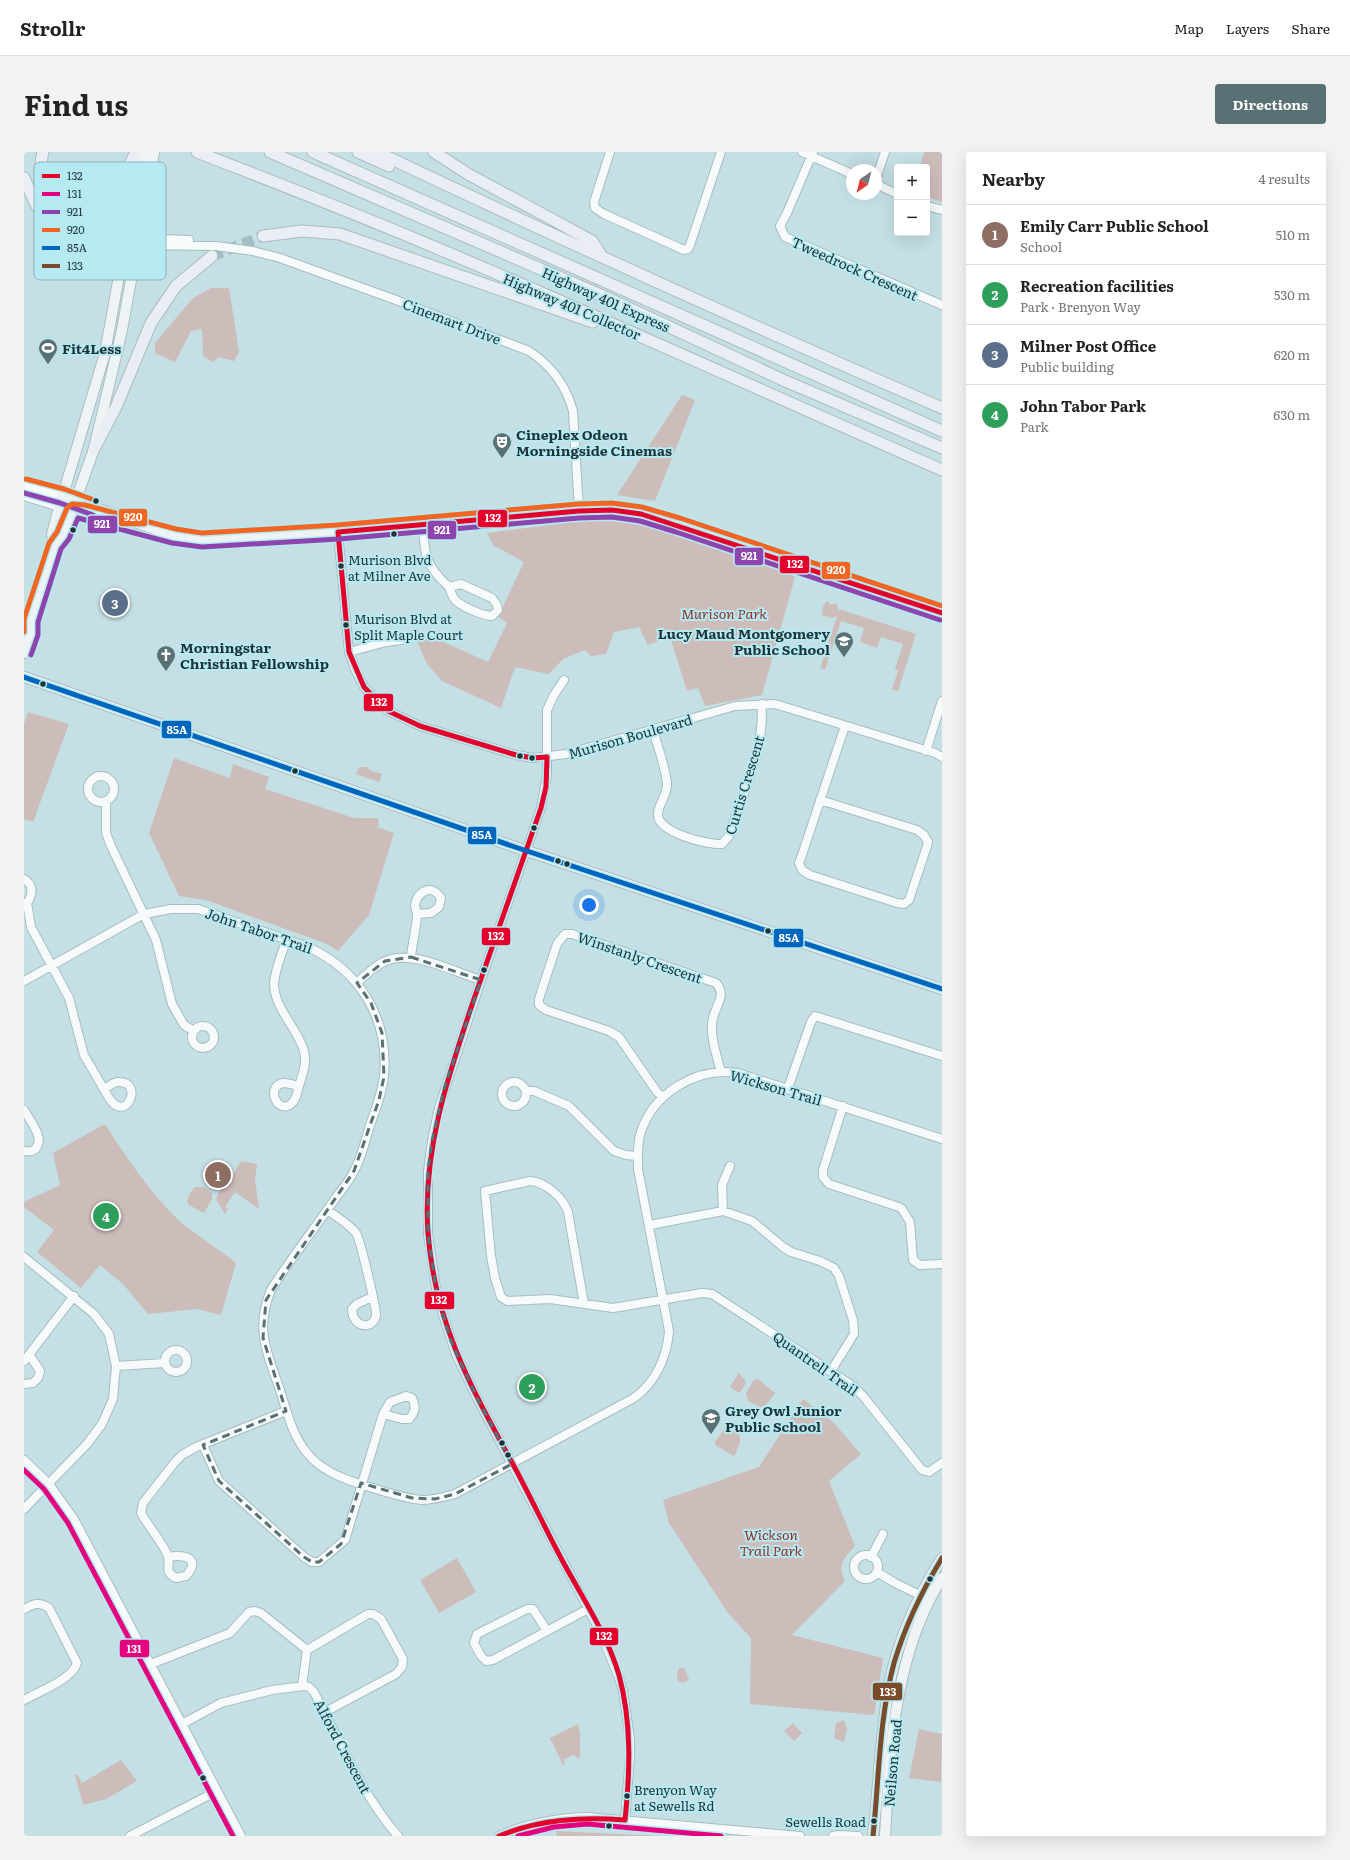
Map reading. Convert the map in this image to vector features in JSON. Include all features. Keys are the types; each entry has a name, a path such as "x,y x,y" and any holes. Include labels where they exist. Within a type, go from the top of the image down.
{"highway":[{"path":"42,162 43,152"},
{"path":"131,162 136,152"},
{"name":"Highway 401 Collector","path":"197,152 419,240 684,355 942,470"},
{"name":"Highway 401 Express","path":"270,152 603,296 783,380 942,448"},
{"name":"Highway 401 Express","path":"313,152 942,431"},
{"path":"358,152 466,200 480,202"},
{"path":"377,152 480,202 798,346 942,408"},
{"path":"434,152 468,174 592,241 602,257"},
{"path":"24,178 34,197"},
{"path":"263,236 302,232 340,234 684,355"},
{"path":"94,449 116,407 151,323 176,286 212,256"}],"main road":[{"path":"55,546 52,534 105,353 118,280"},
{"path":"24,653 31,633 27,624 55,546 63,536 94,449 122,330 131,280"},
{"path":"62,496 84,512 174,536 202,540 338,532 580,511 612,510 641,514 942,613"},
{"path":"60,507 74,506"},
{"path":"24,677 526,850 942,989"},
{"name":"Neilson Road","path":"873,1836 884,1719 890,1680 902,1639 920,1595 942,1558"},
{"name":"Neilson Road","path":"885,1836 895,1721 901,1683 912,1643 930,1600 942,1578"},
{"path":"878,1790 889,1791"}],"street":[{"path":"610,152 594,202 595,208 604,214 683,250 688,248 721,152"},
{"path":"802,152 812,154 846,171"},
{"path":"881,164 885,152"},
{"name":"Tweedrock Crescent","path":"812,154 787,214 780,226 785,237 942,305"},
{"path":"882,187 894,193"},
{"path":"930,207 942,210"},
{"name":"Cinemart Drive","path":"166,239 194,240 205,246"},
{"name":"Cinemart Drive","path":"166,245 205,246 243,249 280,258 529,351 541,359 553,371 570,398 573,411 580,511"},
{"path":"24,486 62,496"},
{"path":"24,496 60,507"},
{"path":"423,524 427,560 435,574 449,586 451,595 456,601 483,615 492,616 498,610 497,605 492,598 461,584 449,586"},
{"name":"Murison Boulevard","path":"338,532 349,652 355,670 364,686 386,710 398,716 441,732 516,755 532,758 566,754 736,706 775,704 793,708 942,757"},
{"path":"349,652 386,642 401,640"},
{"path":"564,680 554,695 547,710 545,793 444,1089 432,1141 428,1171 428,1234 438,1295 451,1341 476,1396 610,1651 623,1690 630,1739 625,1820"},
{"path":"926,751 942,701"},
{"name":"Curtis Crescent","path":"653,730 667,784 658,812 662,825 667,829 685,836 715,844 722,844 729,836 755,757 762,721 761,704"},
{"path":"820,800 917,830 924,835 928,842 928,846 909,900 904,904 897,903 810,875 802,870 799,863 800,858 845,726"},
{"path":"106,802 106,833 156,940 172,1004 184,1025 194,1031"},
{"path":"24,879 30,883 32,890 31,897 25,903 31,927 69,998 84,1055 104,1089"},
{"name":"John Tabor Trail","path":"24,981 144,914 171,908 198,909 287,939 319,952 343,968 357,983 371,1003 378,1018 384,1053 384,1077 359,1160 354,1171 270,1290 264,1309 262,1328 264,1343 286,1411 300,1442 311,1457 329,1471 341,1477 412,1498 422,1500 435,1499 455,1494 512,1464"},
{"path":"411,957 417,914"},
{"name":"Winstanly Crescent","path":"662,1097 619,1037 609,1032 546,1010 539,1005 557,944 565,934 572,934 716,983 720,988 722,996 713,1019 712,1035 721,1072"},
{"path":"287,939 276,974 275,989 280,1005 302,1045 306,1056 304,1073 299,1086"},
{"path":"357,983 369,972 385,961 411,957 481,980"},
{"path":"788,1088 811,1022 815,1016 942,1056"},
{"name":"Wickson Trail","path":"512,1464 628,1401 647,1387 660,1366 668,1341 669,1322 638,1169 638,1156 640,1135 645,1123 662,1097 679,1085 695,1077 721,1072 738,1073 942,1139"},
{"path":"526,1091 534,1091 569,1106 614,1151 626,1155 638,1156"},
{"path":"843,1106 823,1170 823,1177 825,1181 836,1187 899,1207 907,1215 910,1222 913,1260 920,1266 942,1264"},
{"path":"24,1110 26,1122 38,1134 39,1142 34,1150 24,1152"},
{"path":"723,1211 722,1185 730,1166"},
{"name":"Quantrell Trail","path":"584,1304 568,1212 563,1203 546,1186 530,1181 485,1191 491,1256 501,1296 512,1302 550,1299 604,1308 619,1308 702,1292 712,1294 831,1371 863,1396 922,1470 929,1472 942,1463"},
{"path":"327,1210 352,1229 359,1240 372,1297"},
{"path":"650,1225 723,1211 752,1221 783,1247 831,1266 837,1271 853,1320 854,1334 831,1371"},
{"path":"24,1257 74,1296 94,1314 109,1334 116,1366 113,1400 102,1424 87,1444 24,1510"},
{"path":"24,1384 33,1383 38,1378 40,1371 26,1358 74,1296"},
{"path":"116,1366 165,1363"},
{"path":"168,1557 145,1519 142,1513 142,1508 144,1503 175,1462 196,1448 286,1411"},
{"path":"203,1445 219,1481 304,1557 312,1562 319,1562 345,1540 383,1414"},
{"path":"24,1460 49,1484 74,1519 241,1836"},
{"path":"871,1557 883,1534"},
{"path":"861,1557 871,1557 877,1563 877,1572 873,1577 866,1579 860,1577 855,1572 854,1565 861,1557"},
{"path":"877,1572 895,1583 930,1600"},
{"path":"24,1610 38,1603 44,1604 49,1608 77,1663 76,1668 68,1676 24,1700"},
{"path":"547,1631 533,1610 527,1609 477,1634 474,1643 481,1656 486,1661 493,1660 588,1609"},
{"path":"150,1664 230,1633 249,1612 255,1611 261,1613 307,1650"},
{"path":"307,1650 368,1614 373,1614 381,1619 403,1659 402,1667 396,1674 325,1712"},
{"path":"302,1686 307,1650"},
{"name":"Alford Crescent","path":"182,1724 221,1703 272,1690 302,1686 309,1687 314,1692 368,1794 398,1836"},
{"path":"132,1836 217,1791"},
{"path":"499,1836 520,1828 563,1818 587,1817 800,1836"},
{"path":"833,1836 838,1834 858,1836"}],"highlighted area":[{"path":"411,957 481,980 444,1089 432,1141 428,1171 428,1234 437,1295 451,1341 476,1396 512,1464 455,1494 435,1499 412,1498 361,1483 341,1544 319,1562 312,1562 304,1557 219,1481 203,1445 286,1411 263,1338 266,1300 354,1171 379,1100 384,1077 382,1033 371,1003 357,983 385,961"}],"green space":[{"path":"924,152 942,152 942,202 930,198 930,164 921,164"},
{"path":"211,288 229,288 239,352 234,361 219,357 213,362 203,356 202,329 191,331 175,362 155,353 155,343 193,298"},
{"path":"682,395 695,400 655,501 617,495"},
{"name":"Murison Park","path":"630,519 768,565 795,577 762,695 705,706 698,688 687,691 670,637 648,645 639,627 614,632 606,654 591,656 585,650 563,659 549,674 515,667 501,708 442,681 427,664 412,630 426,634 488,662 507,623 498,617 524,562 493,545 487,533 589,520"},
{"path":"827,601 829,604 837,604 838,613 839,609 916,634 898,691 892,689 898,671 895,669 903,644 881,637 877,648 860,642 864,628 841,621 825,670 820,668 837,616 832,618 822,615 823,606"},
{"path":"28,712 69,724 33,822 24,819 24,724"},
{"path":"174,758 230,778 233,764 269,777 265,789 354,818 378,818 379,826 376,827 394,833 369,915 338,951 327,944 206,900 179,896 149,833"},
{"path":"359,767 368,767 369,770 382,774 379,782 356,774"},
{"path":"105,1124 140,1176 171,1213 182,1223 236,1263 221,1315 197,1309 148,1314 123,1284 100,1265 81,1288 37,1252 54,1230 24,1207 24,1202 60,1185 53,1153"},
{"path":"241,1161 257,1164 255,1179 259,1209 235,1192 225,1207 228,1209 225,1214 216,1199 228,1174 233,1175"},
{"path":"195,1187 204,1187 212,1193 212,1199 204,1213 189,1205 187,1201 190,1193"},
{"path":"739,1373 746,1382 742,1390 738,1393 730,1387"},
{"path":"522,1377 534,1379 536,1388 534,1397 531,1395"},
{"path":"758,1379 775,1393 766,1405 760,1407 748,1401 746,1393 754,1380"},
{"name":"Wickson Trail Park","path":"803,1399 833,1422 861,1454 829,1481 855,1546 843,1562 842,1570 845,1581 792,1635 883,1658 874,1715 750,1704 751,1638 728,1613 669,1523 663,1500 759,1467"},
{"path":"730,1428 738,1433 740,1440 734,1456 715,1445 715,1442 724,1429"},
{"path":"457,1558 476,1592 439,1613 420,1580"},
{"path":"680,1668 684,1668 689,1679 686,1682 679,1682 677,1678 678,1670"},
{"path":"844,1720 847,1728 844,1742 834,1738 836,1723"},
{"path":"793,1723 802,1733 794,1741 784,1731"},
{"path":"578,1724 580,1733 580,1757 578,1759 574,1755 563,1760 565,1764 563,1765 550,1738"},
{"path":"919,1729 942,1734 941,1782 909,1778"},
{"path":"121,1760 137,1781 106,1799 83,1805 75,1775 77,1774 82,1783"},
{"path":"556,1831 660,1836 557,1836"}],"tunnel":[{"path":"212,256 263,236"}],"transit line":[{"name":"920","path":"26,479 64,489 97,501"},
{"name":"921","path":"24,493 60,503 93,515"},
{"name":"920","path":"24,632 24,619 49,543 57,532 67,508 72,504 85,505 176,529 202,533 337,525 578,504 612,503 642,507 680,518 942,606"},
{"name":"132","path":"338,532 579,511 612,510 641,514 942,613"},
{"name":"921","path":"31,655 38,635 38,622 61,549 69,539 78,518 172,543 202,547 339,539 579,518 612,517 640,521 676,532 940,620"},
{"name":"132","path":"338,532 349,652 364,687 386,710 420,726 516,755 533,758 547,757"},
{"name":"85A","path":"24,677 515,847 942,989"},
{"name":"132","path":"547,757 546,787 541,808 465,1025 447,1083 433,1142 429,1172 427,1202 428,1233 438,1297 447,1327 470,1383 562,1560 594,1616 614,1660 623,1693 628,1729 629,1766 625,1820"},
{"name":"131","path":"24,1470 44,1489 68,1523 233,1836"},
{"name":"133","path":"873,1836 882,1727 894,1663 903,1636 915,1609 942,1558"},
{"name":"132","path":"499,1836 514,1830 561,1820 625,1820"},
{"name":"131","path":"518,1836 554,1827 587,1824 721,1836"}],"place":[{"name":"Fit4Less","path":"48,365"},
{"name":"Cineplex Odeon Morningside Cinemas","path":"502,459"},
{"name":"Murison Blvd at Milner Ave","path":"341,566"},
{"name":"Milner Post Office","path":"115,603"},
{"name":"Murison Blvd at Split Maple Court","path":"346,625"},
{"name":"Lucy Maud Montgomery Public School","path":"844,658"},
{"name":"Morningstar Christian Fellowship","path":"166,672"},
{"name":"Emily Carr Public School","path":"218,1175"},
{"name":"John Tabor Park","path":"106,1216"},
{"name":"Recreation facilities","path":"532,1387"},
{"name":"Grey Owl Junior Public School","path":"711,1435"},
{"name":"Brenyon Way at Sewells Rd","path":"627,1796"},
{"name":"Sewells Road","path":"874,1821"}]}
